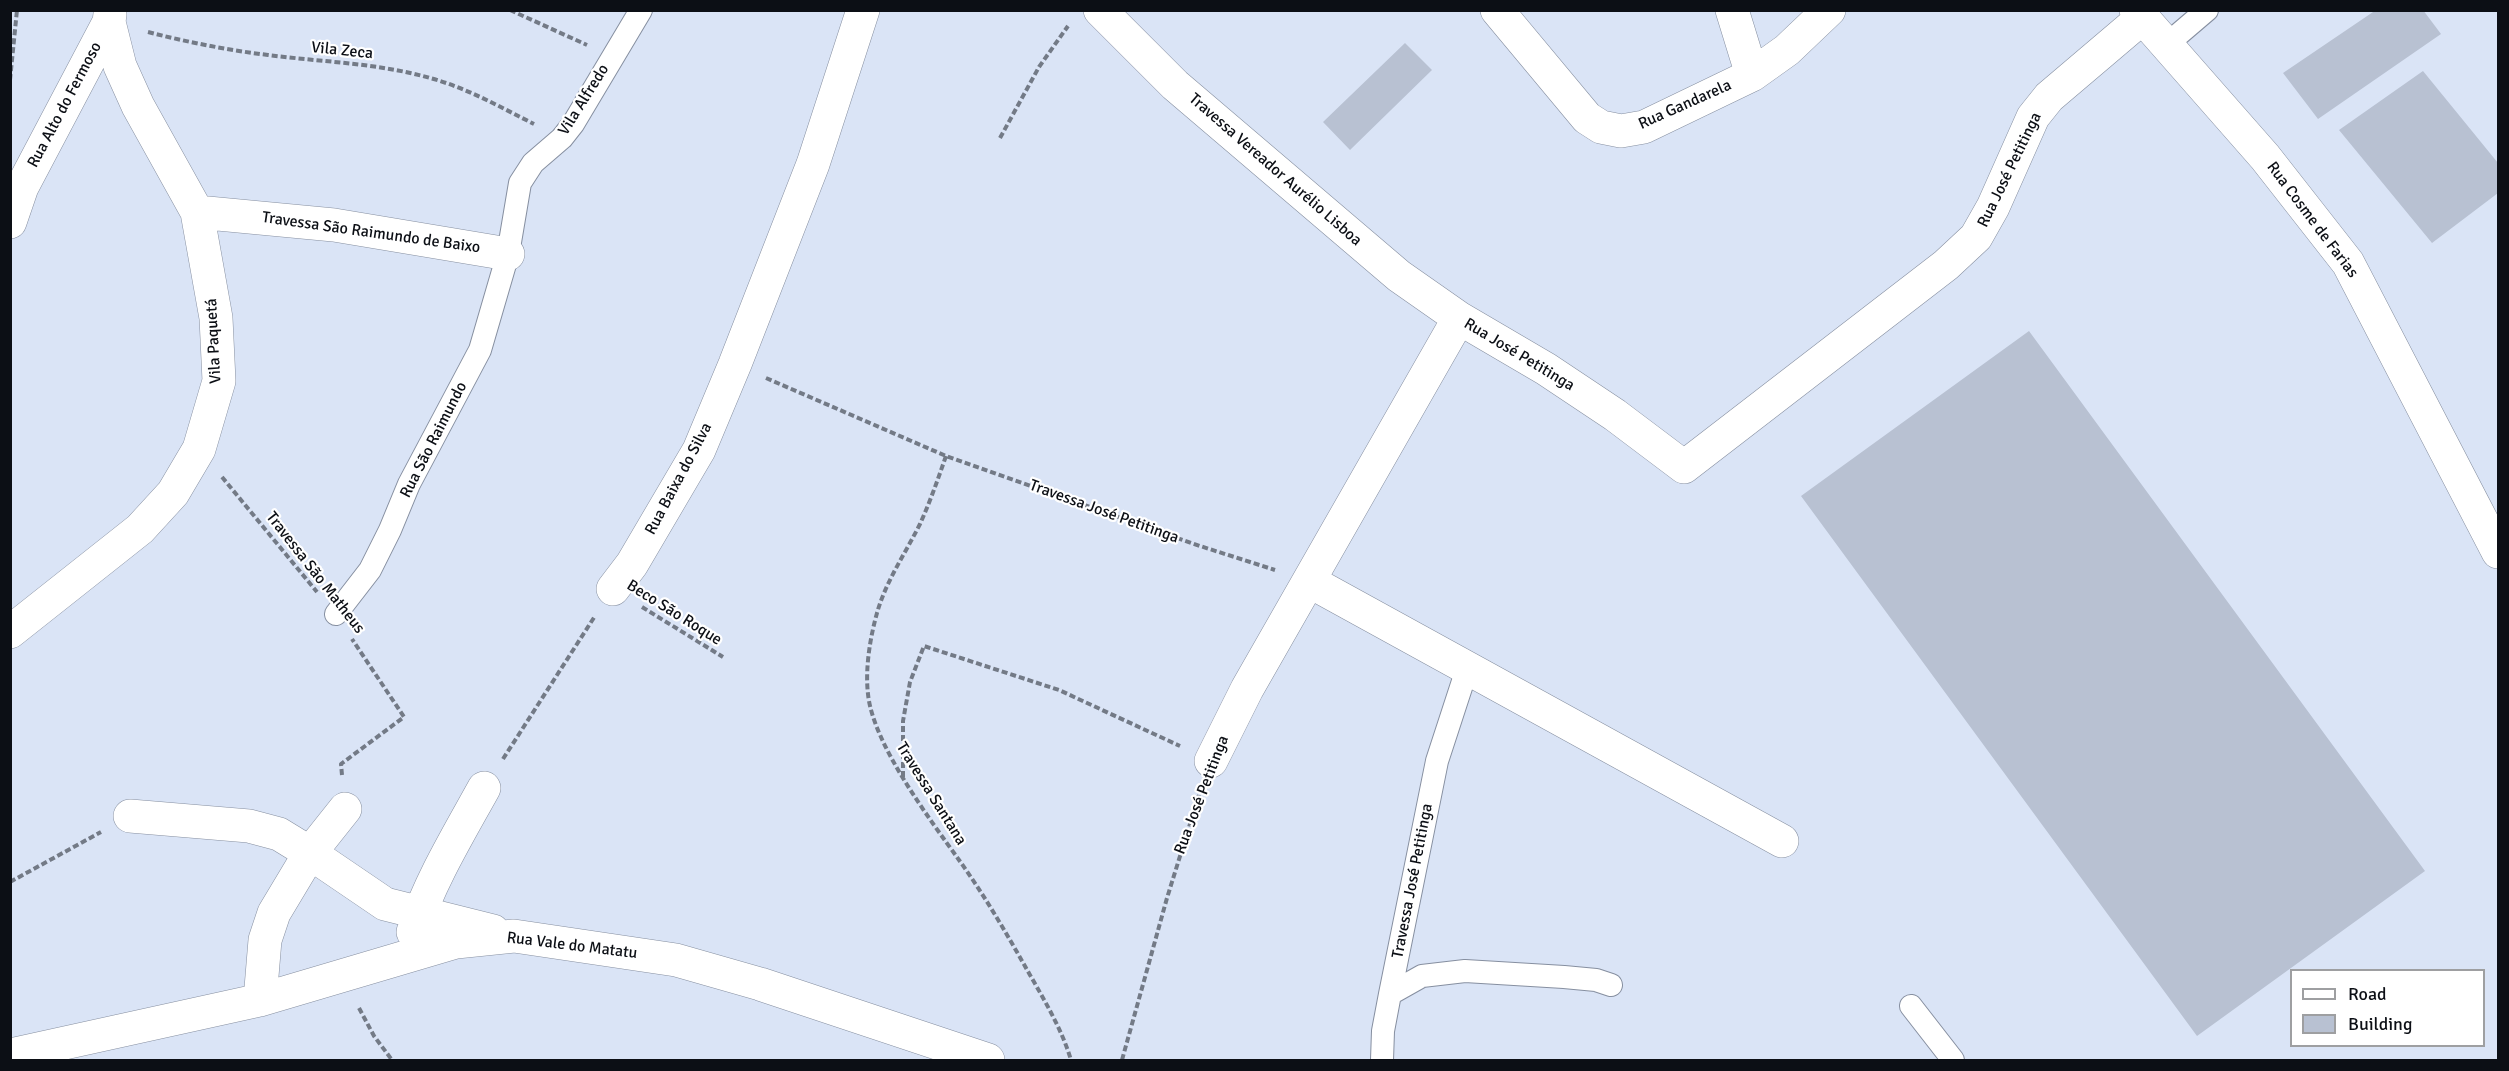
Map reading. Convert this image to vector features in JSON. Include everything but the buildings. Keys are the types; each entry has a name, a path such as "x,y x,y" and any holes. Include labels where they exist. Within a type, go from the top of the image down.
{"street":[{"name":"Rua Baixa do Silva","path":"613,589 632,564 689,468 735,364 813,164 863,10"},
{"name":"Rua Gandarela","path":"1497,10 1587,118 1601,127 1621,130 1644,127 1752,75 1787,50 1829,10"},
{"path":"1732,10 1752,75"},
{"name":"Rua Cosme de Farias","path":"2139,14 2265,157 2348,263 2499,552"},
{"name":"Rua José Petitinga","path":"1211,761 1247,689 1459,318 1546,369 1615,415 1684,467 1946,265 1976,237 1993,207 2033,117 2049,97 2139,14"},
{"name":"Travessa Vereador Aurélio Lisboa","path":"1086,15 1175,85 1399,276 1459,318"},
{"name":"Vila Paquetá","path":"10,633 140,529 173,493 199,449 219,381 216,318 197,212 138,106 120,66 110,16"},
{"name":"Rua Alto do Fermoso","path":"10,222 22,187 110,16"},
{"name":"Travessa São Raimundo de Baixo","path":"197,212 334,225 508,254"},
{"path":"1309,581 1782,841"},
{"path":"405,956 420,912 449,851 484,788"},
{"path":"260,1000 265,940 274,913 310,853 345,809"},
{"path":"130,816 249,826 279,834 385,904 514,936"},
{"name":"Rua Vale do Matatu","path":"10,1055 260,1000 456,942 514,936 676,960 760,984 988,1060"}],"lane":[{"name":"Vila Alfredo","path":"508,254 520,183 533,163 562,138 585,106 612,56 641,10"},
{"path":"2166,45 2206,10"},
{"name":"Rua São Raimundo","path":"336,614 370,570 409,484 480,350 508,254"},
{"name":"Travessa José Petitinga","path":"1382,1060 1383,1031 1437,761 1467,669"},
{"path":"1390,994 1422,976 1465,970 1596,980 1611,985"},
{"path":"1911,1006 1953,1060"}],"path":[{"path":"10,80 17,10"},
{"path":"510,10 612,56"},
{"path":"1000,138 1039,67 1086,15"},
{"name":"Vila Zeca","path":"110,16 198,44 265,55 384,68 430,78 465,89 562,138"},
{"name":"Travessa José Petitinga","path":"735,364 946,456 1200,546 1309,581"},
{"name":"Travessa São Matheus","path":"199,449 336,614 404,717 340,764 345,809"},
{"name":"Travessa Santana","path":"946,456 920,523 892,572 877,613 869,655 867,693 873,720 903,777 974,880 1014,946 1051,1011 1066,1042 1071,1060"},
{"path":"484,788 613,589"},
{"name":"Beco São Roque","path":"613,589 723,657"},
{"path":"903,777 903,721 910,682 924,646 1059,690 1211,761"},
{"name":"Rua José Petitinga","path":"1122,1060 1177,864 1211,761"},
{"path":"10,882 130,816"},
{"path":"342,975 374,1036 392,1060"}]}
